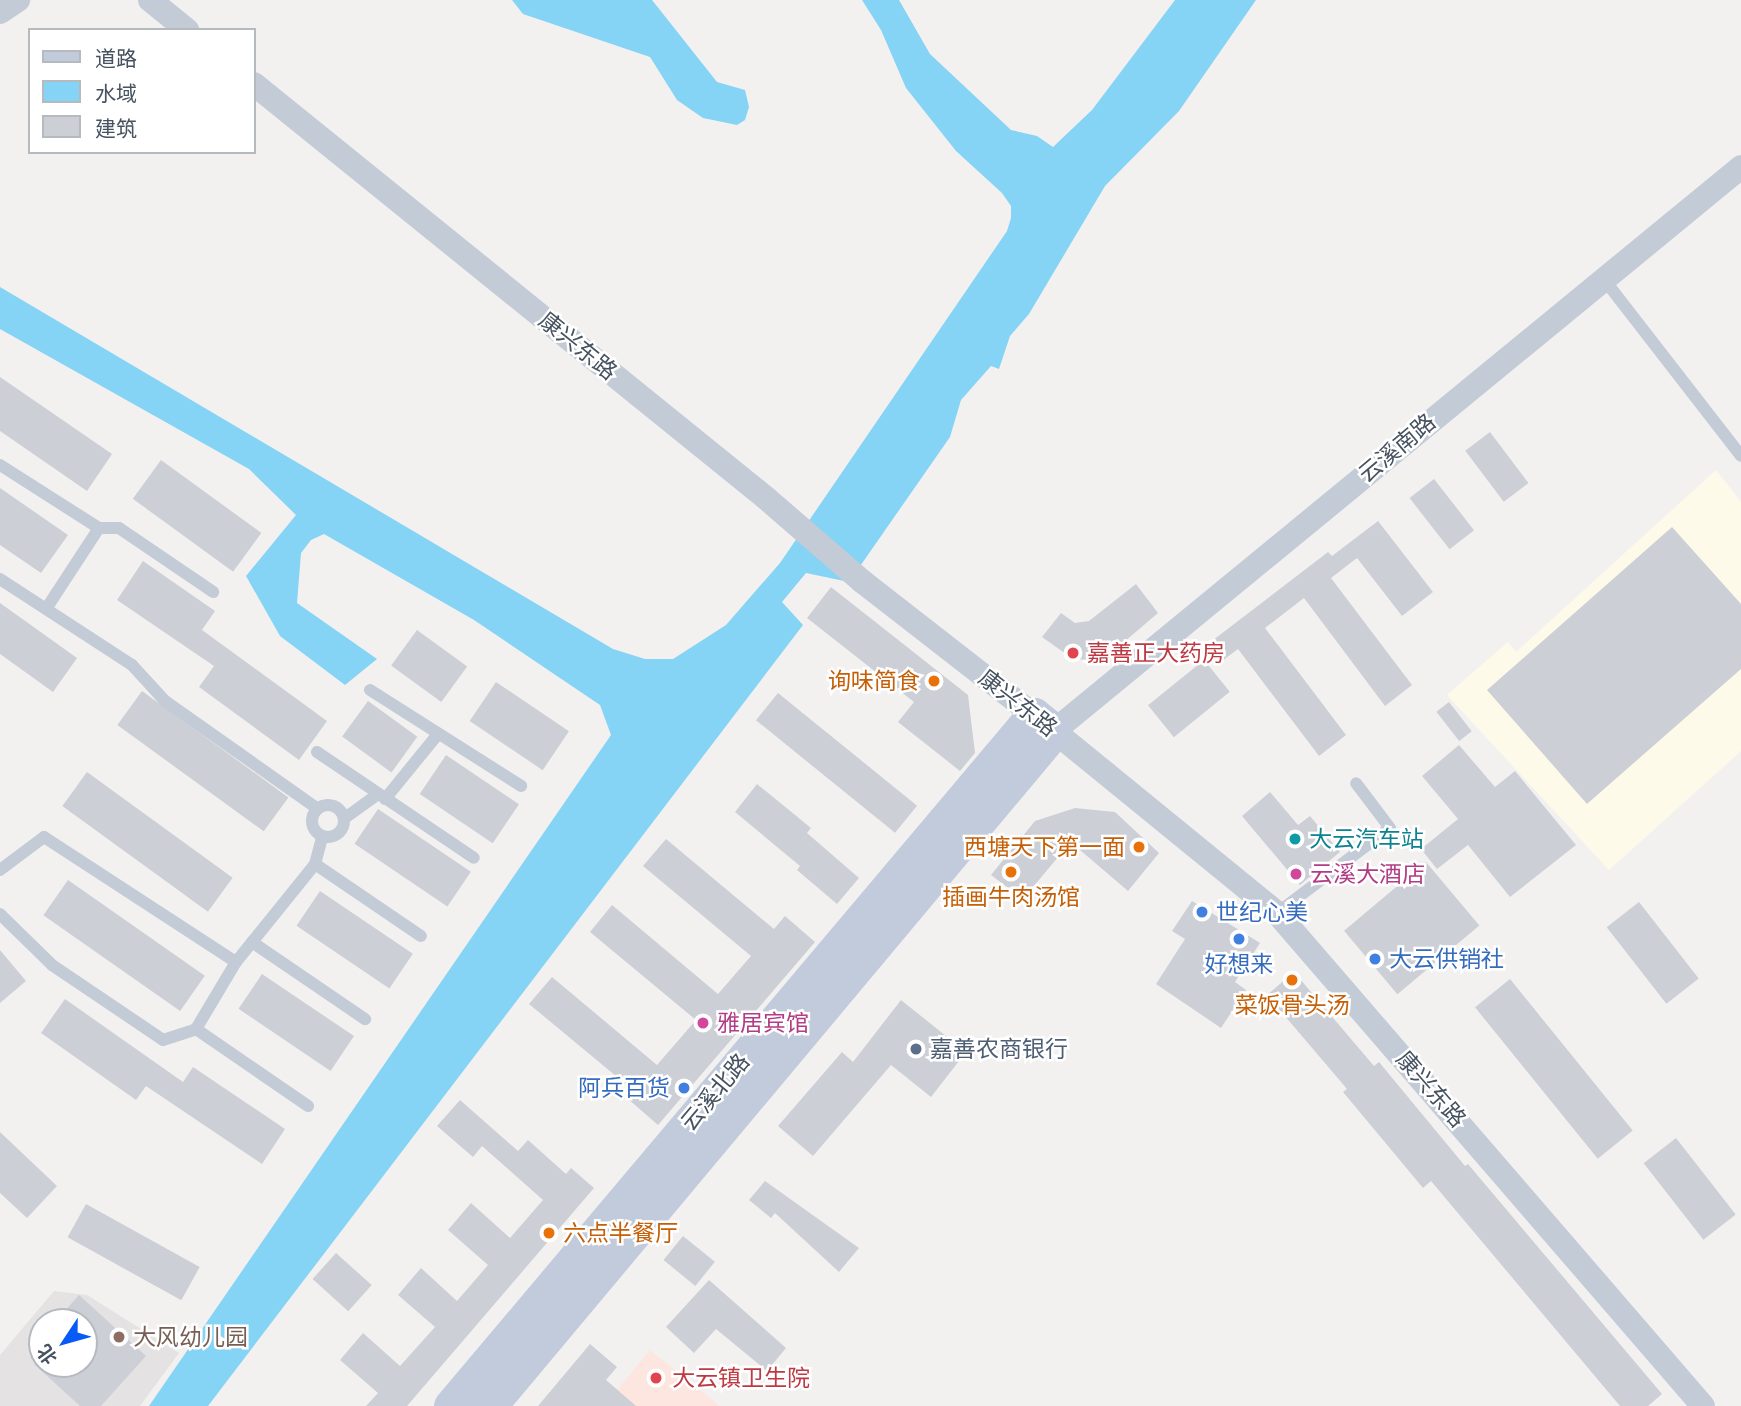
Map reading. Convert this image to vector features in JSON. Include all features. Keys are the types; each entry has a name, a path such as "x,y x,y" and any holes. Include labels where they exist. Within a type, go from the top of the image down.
{"street":[{"path":"0,12 18,0"},
{"path":"150,0 185,28"},
{"name":"康兴东路","path":"256,86 766,498 863,582 1044,723 1277,913 1703,1406"},
{"name":"云溪南路","path":"1044,723 1741,167"},
{"name":"云溪北路","path":"451,1406 1044,723"},
{"name":"云溪北路","path":"489,1406 1044,723"}],"lane":[{"path":"1603,278 1741,456"},
{"path":"0,466 99,528 119,528 213,592"},
{"path":"46,609 99,528"},
{"path":"0,579 132,665 164,701 318,809 337,807 345,818 343,829 332,838 322,838"},
{"path":"370,690 521,786"},
{"path":"345,818 382,797 438,734"},
{"path":"317,752 474,858"},
{"path":"1277,913 1390,828 1356,783"},
{"path":"318,809 311,824 322,838"},
{"path":"0,870 44,836 236,962"},
{"path":"0,914 52,965 163,1040 196,1029 236,962 315,864 322,838"},
{"path":"315,864 421,936"},
{"path":"252,942 365,1019"},
{"path":"196,1029 308,1107"}],"shaded area":[{"path":"1716,470 1741,502 1741,751 1609,870 1447,695 1508,642 1516,652"},
{"name":"大风幼儿园","path":"54,1291 87,1295 179,1353 140,1406 0,1406 0,1355 28,1322 28,1378 98,1378 98,1308 40,1308"},
{"name":"大云镇卫生院","path":"650,1350 720,1406 604,1406"}],"water":[{"path":"512,0 652,0 717,82 745,90 749,107 745,120 737,125 703,118 677,100 650,57 523,14"},
{"path":"862,0 899,0 930,54 1011,130 1037,136 1053,147 1092,110 1175,0 1256,0 1179,111 1105,186 1029,314 1010,336 999,369 991,366 961,400 950,437 849,582 806,573 782,602 803,625 208,1406 149,1406 611,735 600,705 474,620 324,534 311,540 301,553 297,603 377,659 345,685 280,636 246,576 296,515 249,469 0,329 0,287 613,649 645,659 673,659 726,625 780,563 1007,231 1011,218 1011,206 1002,193 956,151 906,88 881,30"}],"building":[{"path":"0,377 112,454 87,491 0,431"},
{"path":"1490,432 1529,483 1504,502 1465,451"},
{"path":"161,460 261,533 233,572 133,499"},
{"path":"1434,479 1474,530 1450,549 1410,498"},
{"path":"0,488 68,535 41,573 0,545"},
{"path":"1378,521 1433,592 1402,616 1357,558 1331,578 1412,685 1385,706 1304,598 1265,628 1346,735 1319,756 1238,649 1218,664 1204,647 1328,552 1332,556"},
{"path":"1672,527 1741,604 1741,669 1587,804 1487,690"},
{"path":"143,561 215,611 202,630 327,721 299,760 199,687 214,666 117,600"},
{"path":"1136,584 1158,613 1110,654 1092,660 1073,659 1042,637 1061,613 1075,623 1089,621"},
{"path":"831,587 968,695 975,753 960,771 898,722 914,702 807,618"},
{"path":"0,603 77,658 53,692 0,654"},
{"path":"417,630 467,666 441,702 391,666"},
{"path":"1204,660 1230,692 1174,737 1148,705"},
{"path":"496,682 569,731 543,770 470,721"},
{"path":"142,691 288,797 264,831 117,725"},
{"path":"778,693 917,806 895,833 756,720"},
{"path":"368,701 417,737 391,772 342,737"},
{"path":"1449,702 1472,731 1459,741 1436,712"},
{"path":"1459,745 1495,787 1515,771 1576,845 1510,897 1468,845 1437,869 1421,849 1458,819 1422,776"},
{"path":"446,755 519,804 493,843 420,794"},
{"path":"87,772 233,878 208,912 62,806"},
{"path":"757,784 811,828 807,833 859,878 837,904 797,870 800,866 735,812"},
{"name":"大云汽车站","path":"1270,792 1298,825 1310,816 1340,852 1300,885 1242,816"},
{"path":"1075,808 1115,812 1159,853 1128,891 1080,850 1064,850 1023,899 991,875 1035,821"},
{"path":"378,809 471,872 447,906 355,844"},
{"path":"666,839 774,929 785,916 815,942 658,1125 628,1099 634,1091 529,1004 552,977 657,1065 696,1020 590,932 612,905 718,994 751,956 643,866"},
{"path":"1426,862 1479,926 1397,994 1344,931"},
{"path":"68,880 205,976 180,1011 43,915"},
{"path":"320,891 413,954 389,988 297,926"},
{"path":"1192,901 1260,943 1235,982 1246,990 1221,1028 1156,984 1185,939 1172,931"},
{"path":"1639,902 1699,978 1666,1004 1607,927"},
{"path":"0,950 26,981 0,1003"},
{"path":"1294,972 1374,1066 1379,1062 1465,1166 1468,1164 1662,1394 1648,1406 1620,1406 1431,1181 1423,1188 1343,1092 1347,1089 1267,995"},
{"path":"262,974 354,1036 331,1071 239,1009"},
{"path":"1510,979 1633,1131 1598,1159 1475,1007"},
{"path":"65,999 183,1082 193,1067 285,1129 262,1164 146,1086 136,1100 41,1033"},
{"path":"901,1000 966,1052 931,1097 891,1065 813,1156 778,1126 842,1052 853,1062"},
{"path":"460,1100 518,1151 528,1140 566,1174 571,1168 594,1188 407,1406 366,1406 378,1393 340,1360 363,1333 400,1366 435,1327 398,1295 421,1268 457,1301 488,1265 448,1230 471,1203 510,1238 543,1200 482,1146 473,1157 437,1126"},
{"path":"0,1132 57,1186 27,1218 0,1193"},
{"path":"1676,1138 1736,1214 1703,1240 1644,1163"},
{"path":"765,1181 859,1248 839,1272 775,1213 771,1218 749,1200"},
{"path":"86,1204 200,1267 181,1300 68,1237"},
{"path":"683,1236 715,1262 695,1286 663,1260"},
{"path":"336,1253 372,1285 348,1311 313,1279"},
{"path":"709,1280 786,1348 767,1371 716,1329 694,1353 666,1327"},
{"path":"79,1295 93,1308 67,1308"},
{"path":"98,1312 146,1356 101,1406 80,1406 49,1378 98,1378"},
{"path":"590,1344 617,1367 606,1380 636,1406 538,1406"}],"place":[{"name":"嘉善正大药房","path":"1073,653"},
{"name":"询味简食","path":"934,681"},
{"name":"大云汽车站","path":"1295,839"},
{"name":"西塘天下第一面","path":"1139,847"},
{"name":"插画牛肉汤馆","path":"1011,872"},
{"name":"云溪大酒店","path":"1296,874"},
{"name":"世纪心美","path":"1202,912"},
{"name":"好想来","path":"1239,939"},
{"name":"大云供销社","path":"1375,959"},
{"name":"菜饭骨头汤","path":"1292,980"},
{"name":"雅居宾馆","path":"703,1023"},
{"name":"嘉善农商银行","path":"916,1049"},
{"name":"阿兵百货","path":"684,1088"},
{"name":"六点半餐厅","path":"549,1233"},
{"name":"大风幼儿园","path":"119,1337"},
{"name":"大云镇卫生院","path":"656,1378"}]}
